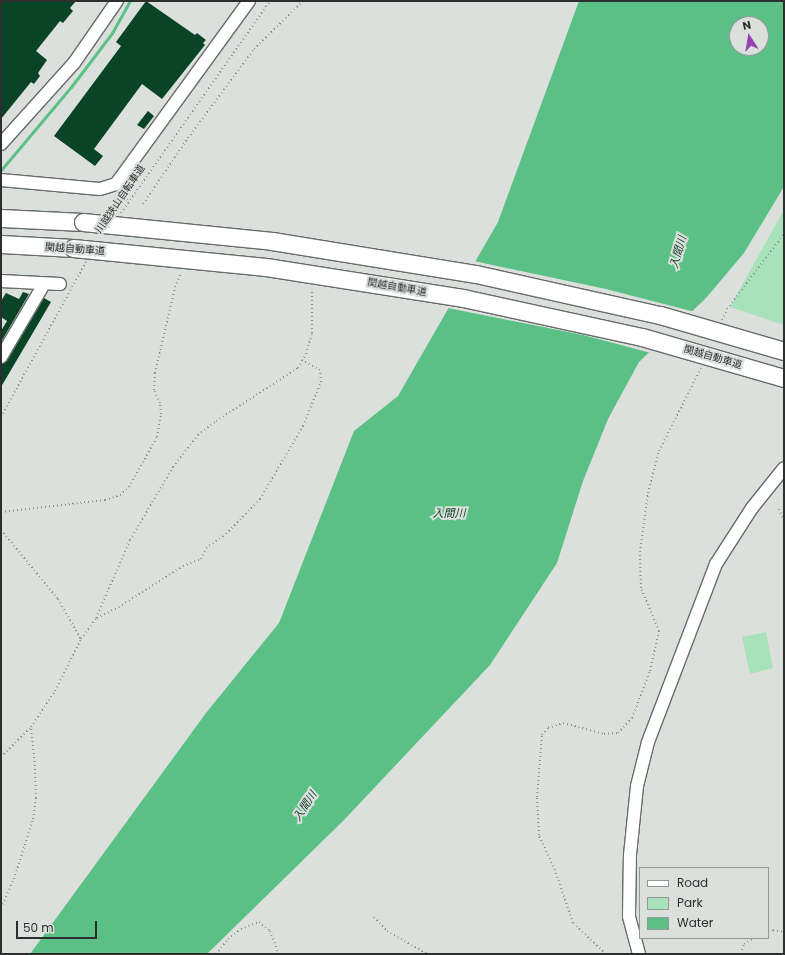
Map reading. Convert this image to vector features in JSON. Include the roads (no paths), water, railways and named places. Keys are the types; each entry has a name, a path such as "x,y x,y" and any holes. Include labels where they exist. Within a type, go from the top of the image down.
{"highway":[{"path":"1,218 83,222 272,241 476,274 660,315 784,351"},
{"name":"関越自動車道","path":"1,244 72,248 266,267 463,298 642,337 784,378"}],"street":[{"path":"1,144 74,63 117,1"},
{"path":"1,180 100,189 116,184 249,1"},
{"path":"1,357 44,284"},
{"path":"3,285 60,284"},
{"path":"639,954 628,916 630,855 637,786 648,742 716,564 740,524 784,468"}],"water":[{"name":"入間川","path":"579,1 784,1 784,185 782,190 744,253 706,298 639,362 608,419 583,481 557,563 490,665 344,820 207,954 30,954 206,713 279,623 354,431 398,396 498,222"}],"waterway":[{"path":"1,170 71,87 112,33 130,1"}]}
